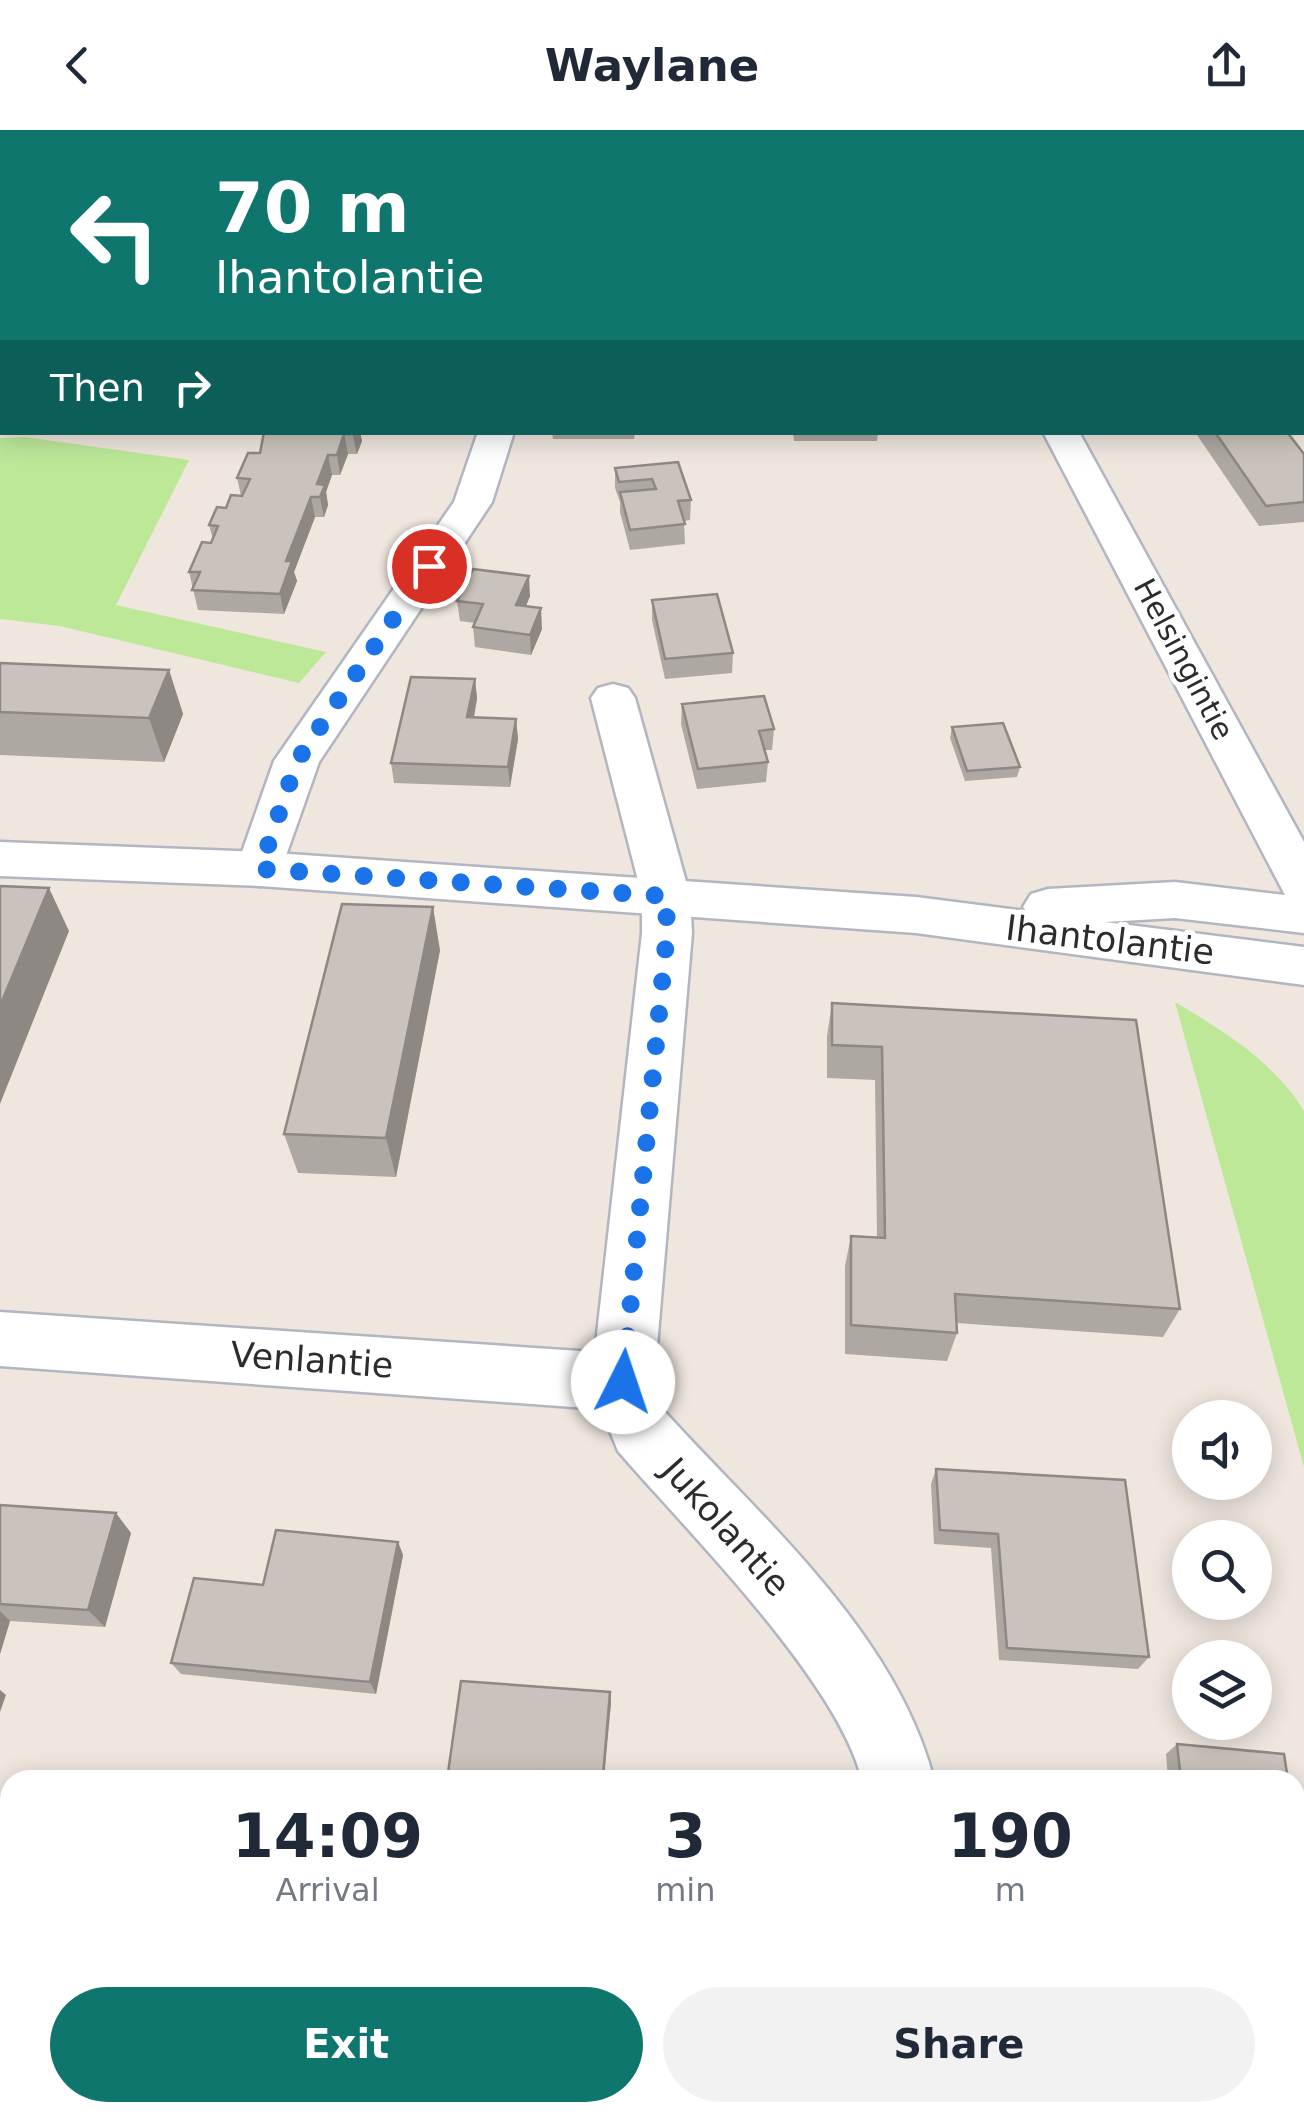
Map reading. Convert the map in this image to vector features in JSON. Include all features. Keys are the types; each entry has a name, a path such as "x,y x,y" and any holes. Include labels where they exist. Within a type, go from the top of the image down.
{"street":[{"path":"260,869 297,761 473,502 495,435"},
{"name":"Helsingintie","path":"1064,435 1304,886"},
{"name":"Jukolantie","path":"613,698 666,896 667,932 623,1382 640,1430 824,1638 890,1748 896,1770"},
{"name":"Ihantolantie","path":"0,858 260,869 916,915 1304,966"},
{"name":"Ihantolantie","path":"916,915 1175,900 1304,916"},
{"name":"Venlantie","path":"0,1339 623,1382"}],"green space":[{"path":"25,437 189,460 116,605 326,652 299,683 60,626 0,619 0,438"},
{"path":"1175,1002 1263,1063 1304,1111 1304,1467"}],"building":[{"path":"263,435 344,435 337,455 328,455 317,484 325,485 320,497 311,497 286,561 292,561 280,594 192,590 200,572 189,572 202,542 211,543 218,526 209,525 217,507 226,508 231,495 242,496 250,479 237,478 248,453 260,453"},
{"path":"1217,435 1289,435 1304,454 1304,502 1266,506"},
{"path":"678,462 691,500 678,501 685,524 630,530 620,492 656,489 652,479 619,482 615,468"},
{"path":"473,569 529,576 516,605 541,608 530,635 473,627 483,604 457,601"},
{"path":"717,594 733,653 665,659 652,600"},
{"path":"0,663 169,670 149,718 0,712"},
{"path":"411,677 475,679 467,717 516,719 508,767 391,763"},
{"path":"764,696 774,729 759,731 768,762 698,769 682,704"},
{"path":"1003,723 1020,767 967,771 952,727"},
{"path":"0,886 49,888 0,1006"},
{"path":"342,904 433,907 386,1138 284,1134"},
{"path":"832,1003 1136,1020 1180,1309 955,1294 957,1333 851,1325 851,1236 885,1238 882,1047 832,1045"},
{"path":"936,1469 1125,1480 1149,1657 1007,1648 998,1534 940,1530"},
{"path":"0,1505 116,1513 88,1610 0,1604"},
{"path":"276,1530 398,1542 370,1682 171,1663 194,1578 263,1585"},
{"path":"461,1681 610,1692 604,1770 448,1770"},
{"path":"1177,1744 1284,1754 1286,1770 1180,1770"}],"route":[{"path":"429,566 297,761 260,869 666,896 667,932 623,1382"}]}
